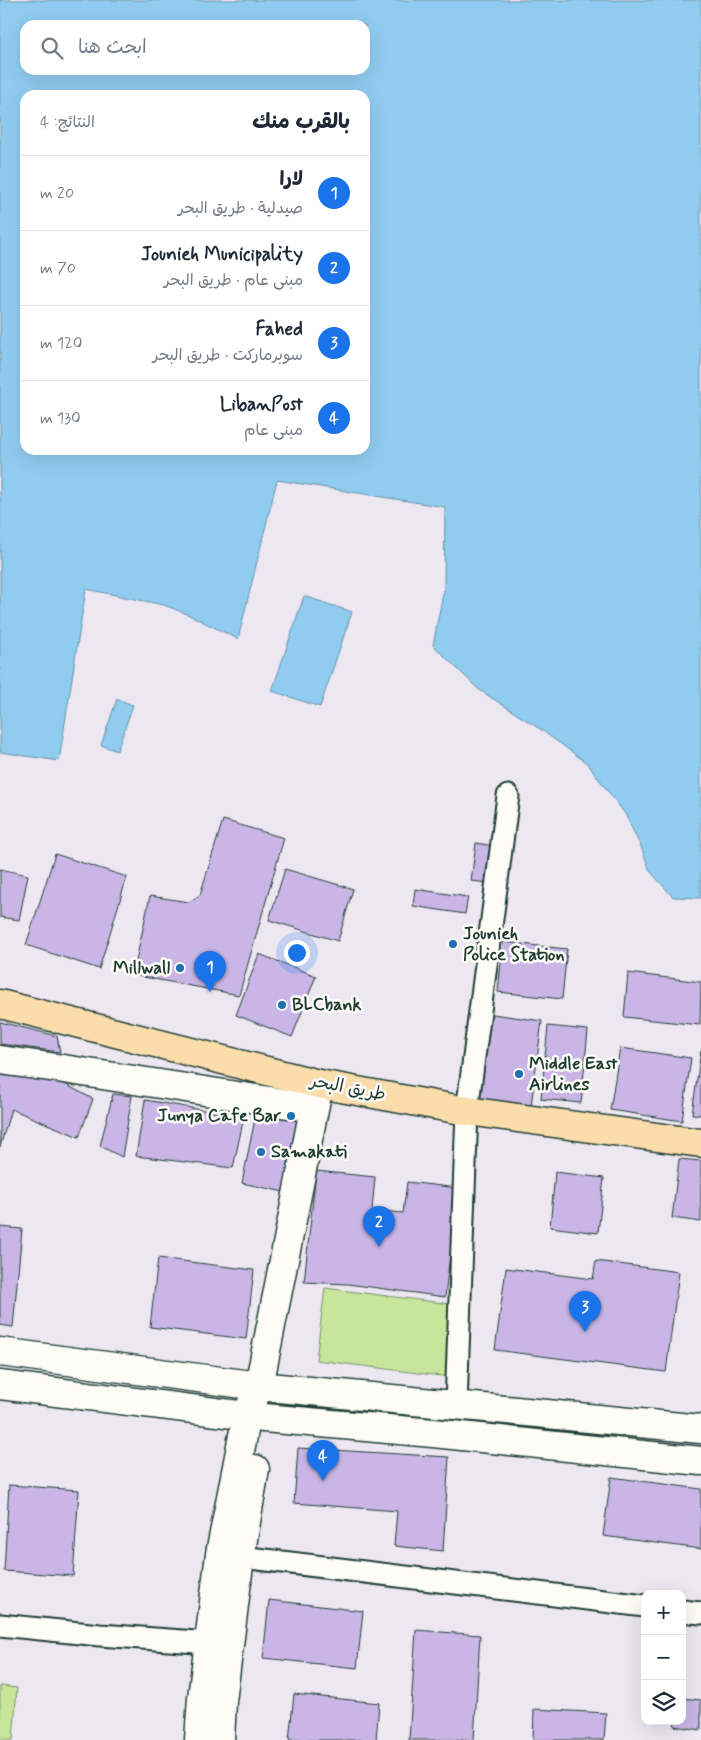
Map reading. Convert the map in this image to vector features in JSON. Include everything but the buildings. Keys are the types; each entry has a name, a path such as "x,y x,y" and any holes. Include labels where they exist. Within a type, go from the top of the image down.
{"main road":[{"name":"طريق البحر","path":"0,1004 316,1096"},
{"name":"طريق البحر","path":"0,1060 57,1068 467,1111 701,1142"},
{"path":"199,1740 202,1698 219,1643 230,1556 256,1416 259,1386 316,1096"},
{"path":"0,1352 259,1386 701,1429"},
{"path":"0,1385 256,1416 701,1461"},
{"path":"219,1643 222,1701 220,1740"}],"street":[{"path":"456,1405 467,1111 508,796"},
{"path":"230,1556 641,1606"},
{"path":"686,1611 701,1613"},
{"path":"0,1625 100,1635 219,1643"}],"green space":[{"path":"325,1288 458,1305 449,1377 316,1360"},
{"path":"0,1686 17,1688 13,1740 0,1740"}],"water":[{"path":"0,0 701,0 701,898 673,897 650,871 625,814 587,763 540,729 478,689 433,645 444,588 445,507 277,480 238,639 164,605 86,589 59,761 0,752"},
{"path":"304,596 352,612 320,707 272,691"},
{"path":"117,699 133,705 117,751 101,745"}],"place":[{"name":"Jounieh Police Station","path":"453,944"},
{"name":"Millwall","path":"180,968"},
{"name":"لارا","path":"210,992"},
{"name":"BLCbank","path":"282,1005"},
{"name":"Middle East Airlines","path":"519,1074"},
{"name":"Junya Cafe Bar","path":"291,1116"},
{"name":"Samakati","path":"261,1152"},
{"name":"Jounieh Municipality","path":"379,1247"},
{"name":"Fahed","path":"585,1332"},
{"name":"LibanPost","path":"323,1481"}]}
